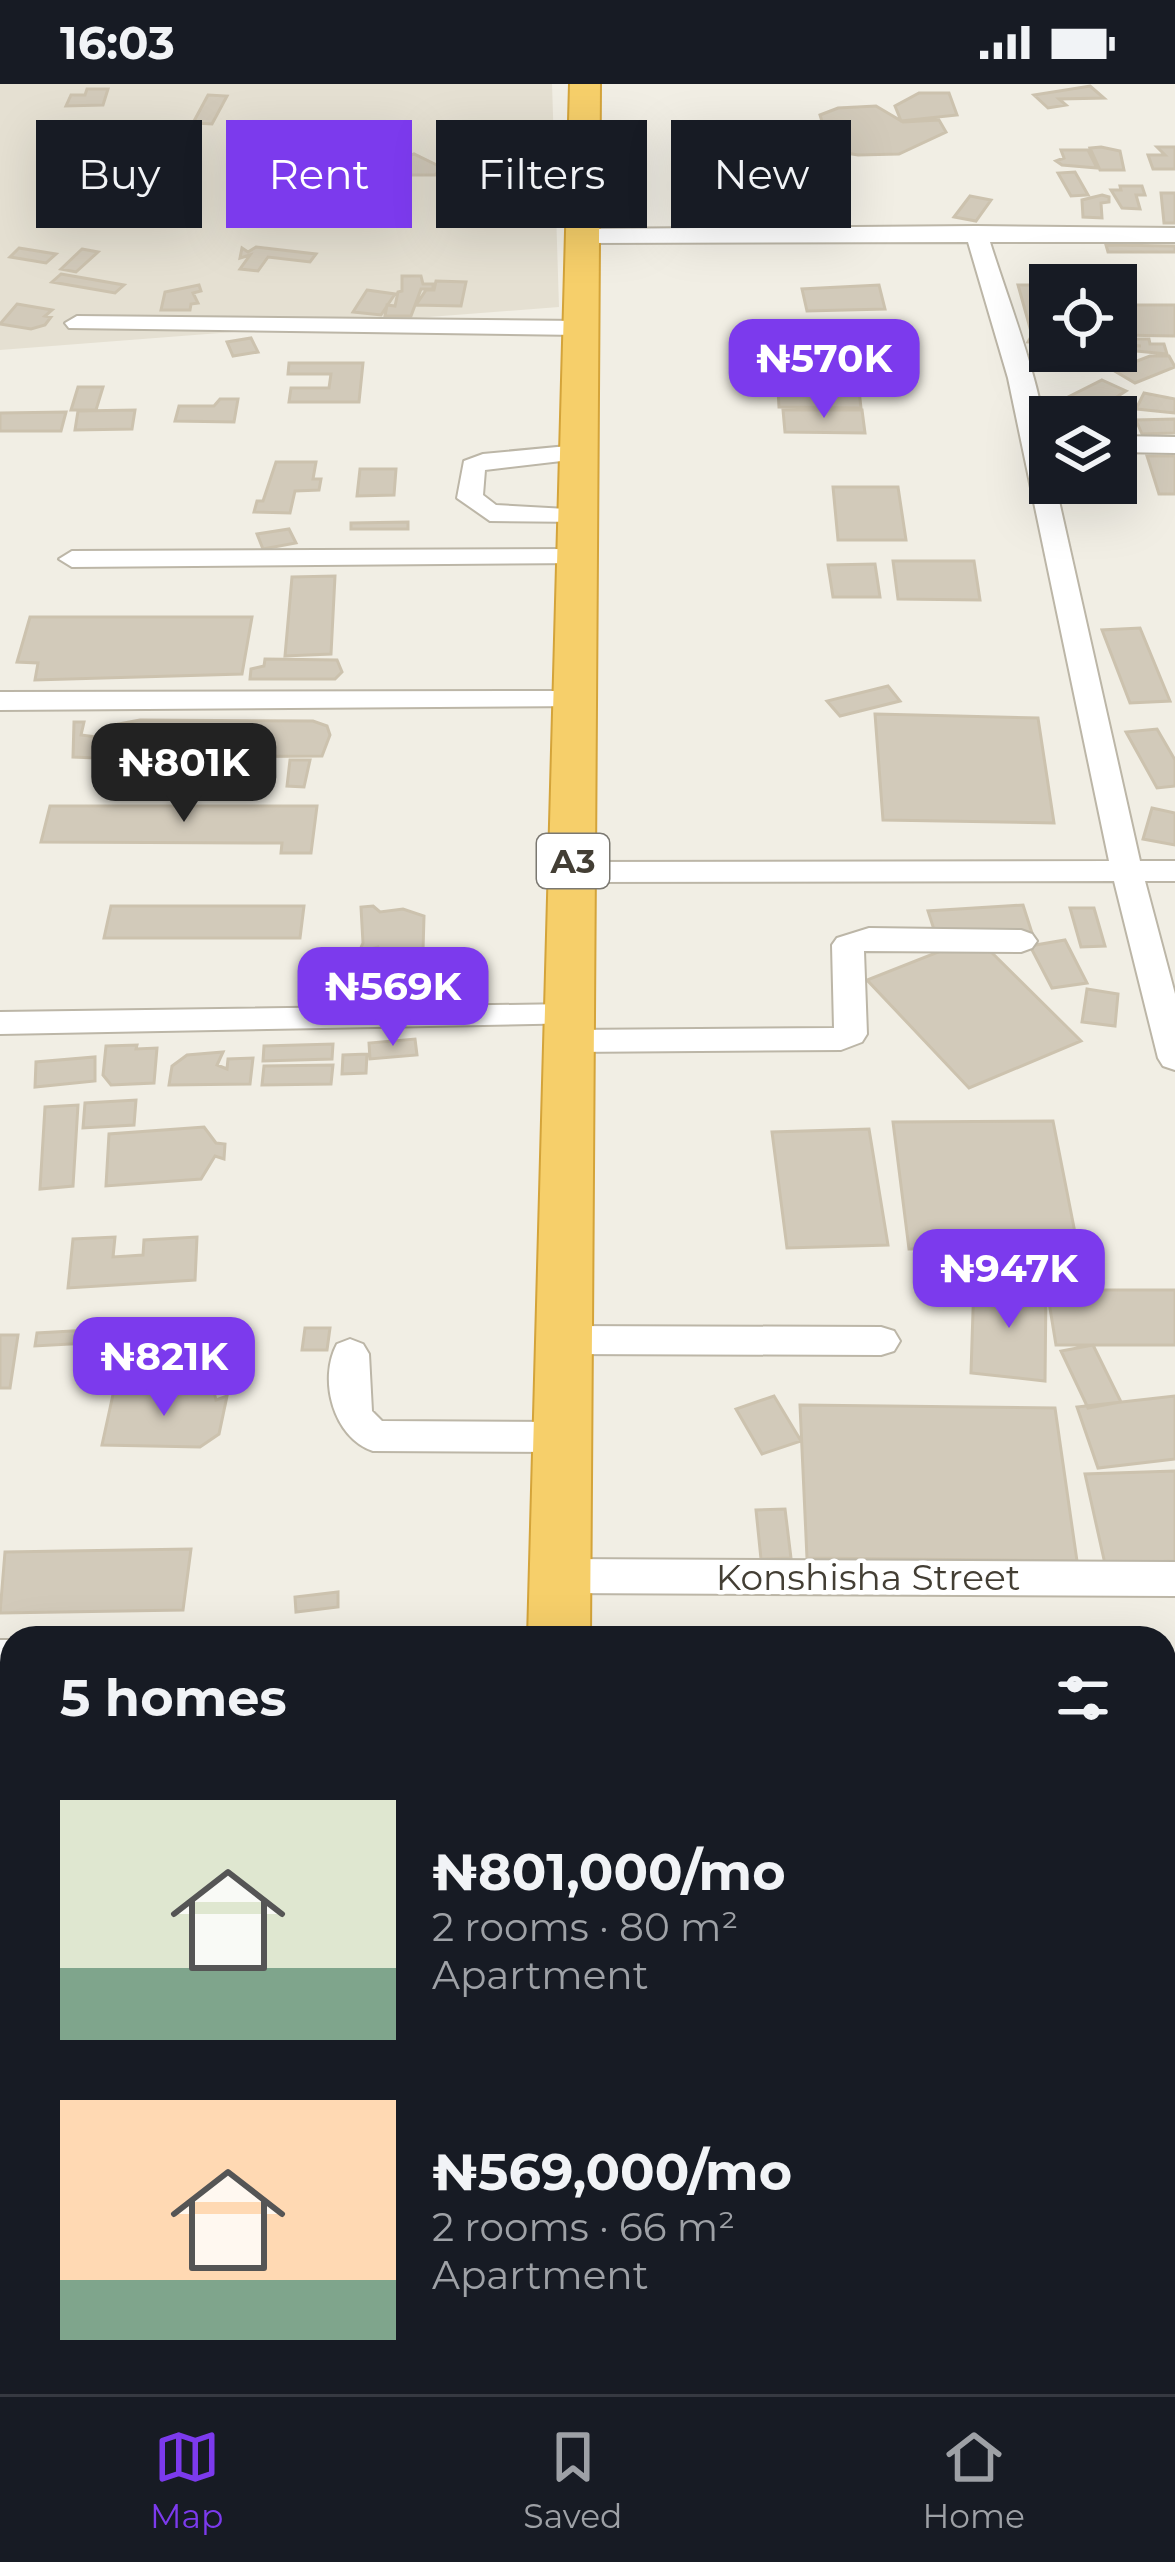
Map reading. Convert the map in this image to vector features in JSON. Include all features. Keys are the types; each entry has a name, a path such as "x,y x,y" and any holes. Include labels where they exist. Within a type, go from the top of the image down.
{"highway":[{"name":"A3","path":"560,1626 585,84"}],"street":[{"path":"976,233 1029,402"},
{"path":"582,236 1175,235"},
{"path":"77,323 580,328"},
{"path":"1137,444 1175,445"},
{"path":"576,537 490,513 470,498 473,466 578,453"},
{"path":"1054,504 1127,870 1175,1058"},
{"path":"72,559 576,537"},
{"path":"0,701 575,700"},
{"path":"572,872 1175,871"},
{"path":"0,1023 571,1028 841,1039 850,1034 851,1025 848,945 869,939 1021,941"},
{"path":"565,1340 880,1341"},
{"path":"350,1354 353,1417 373,1436 564,1437"},
{"name":"Konshisha Street","path":"561,1576 1175,1579"}],"shaded area":[{"path":"0,84 552,84 553,120 436,120 436,228 557,228 559,307 0,350"}],"building":[{"path":"1090,86 1104,98 1059,99 1066,105 1048,108 1034,95"},
{"path":"87,89 108,89 103,105 66,106 71,95 85,95"},
{"path":"919,93 949,93 957,115 901,121 895,106"},
{"path":"208,95 227,96 212,124 195,120"},
{"path":"876,106 903,122 939,120 946,132 899,154 851,154 851,120 822,120 820,115 838,108"},
{"path":"1157,147 1175,147 1175,169 1153,169 1148,155 1165,155"},
{"path":"1090,148 1120,151 1124,170 1100,170"},
{"path":"1061,150 1088,150 1097,168 1062,165 1056,161 1064,158"},
{"path":"412,155 436,165 435,175 412,175"},
{"path":"1075,172 1088,195 1071,196 1058,173"},
{"path":"1120,186 1142,186 1145,195 1136,195 1140,209 1122,208 1111,190 1121,190"},
{"path":"1161,193 1175,193 1175,223 1164,223"},
{"path":"1102,195 1109,202 1101,203 1102,218 1083,217 1082,200"},
{"path":"970,196 991,200 976,221 954,217"},
{"path":"1106,245 1175,246 1175,252 1108,252"},
{"path":"256,247 316,254 310,262 268,257 258,271 240,269 250,255 240,258 242,248 248,252"},
{"path":"19,248 56,254 46,263 10,257"},
{"path":"82,249 98,252 76,272 61,269"},
{"path":"61,274 124,285 115,293 52,282"},
{"path":"402,276 421,276 423,284 433,284 433,289 421,289 411,316 385,316 387,305 395,306 402,291"},
{"path":"436,281 466,282 461,306 416,305 426,290 434,290"},
{"path":"199,285 201,291 193,293 198,303 191,304 190,310 161,310 165,292"},
{"path":"879,285 885,309 807,311 802,289"},
{"path":"1018,285 1029,285 1029,324"},
{"path":"367,290 395,294 381,315 353,312"},
{"path":"17,304 52,310 45,316 51,317 45,325 31,329 0,324"},
{"path":"1137,305 1175,305 1175,336 1137,335"},
{"path":"251,338 258,352 233,356 227,342"},
{"path":"1137,339 1149,339 1150,344 1164,344 1167,354 1137,351 1141,346"},
{"path":"1169,356 1175,367 1135,383 1116,372 1137,372 1137,361"},
{"path":"289,363 363,363 359,402 289,402 291,388 329,388 331,374 288,374"},
{"path":"1102,380 1126,391 1118,396 1070,396"},
{"path":"78,387 103,387 96,410 71,410"},
{"path":"778,389 859,390 861,408 779,407"},
{"path":"1144,393 1175,399 1175,413 1137,407"},
{"path":"220,399 238,399 234,422 175,421 179,406 214,406"},
{"path":"135,410 132,429 75,430 78,411"},
{"path":"783,410 862,410 865,433 785,432"},
{"path":"66,412 61,431 0,431 0,413"},
{"path":"1175,419 1175,433 1142,434 1137,420"},
{"path":"1147,456 1175,456 1175,494 1159,494"},
{"path":"276,462 316,462 313,479 321,479 319,490 295,491 290,513 254,512 257,501 263,501"},
{"path":"360,469 396,469 394,495 357,496"},
{"path":"833,487 898,487 906,540 838,540"},
{"path":"408,522 408,529 351,529 351,523"},
{"path":"289,529 296,543 263,549 257,534"},
{"path":"893,561 974,561 980,600 898,599"},
{"path":"875,564 880,597 833,597 828,565"},
{"path":"335,576 331,654 285,656 292,577"},
{"path":"30,617 252,617 242,674 35,680 38,663 17,662"},
{"path":"1140,628 1170,701 1130,703 1102,630"},
{"path":"265,659 337,660 342,672 335,679 250,679 251,669 264,666"},
{"path":"888,686 900,701 840,716 827,701"},
{"path":"875,714 1038,718 1054,823 883,820"},
{"path":"140,720 313,721 327,726 330,735 322,756 97,758 106,739 124,738 119,724"},
{"path":"74,722 84,722 81,735 97,737 95,758 73,757"},
{"path":"1157,729 1175,760 1175,786 1157,788 1126,732"},
{"path":"290,760 310,760 304,787 287,786"},
{"path":"50,806 317,806 311,853 281,853 282,843 41,842"},
{"path":"1152,808 1175,813 1175,845 1143,839"},
{"path":"1023,905 1033,936 938,942 928,911"},
{"path":"111,906 304,906 300,938 104,938"},
{"path":"373,906 380,912 403,909 424,916 423,951 381,953 378,947 359,952 361,907"},
{"path":"1070,908 1094,908 1105,946 1081,947"},
{"path":"976,937 1081,1041 969,1088 867,980"},
{"path":"1065,940 1087,983 1052,988 1030,946"},
{"path":"440,955 439,966 385,968 384,957"},
{"path":"1087,989 1118,994 1115,1026 1082,1022"},
{"path":"415,1039 417,1055 370,1059 369,1043"},
{"path":"333,1044 332,1059 263,1061 264,1046"},
{"path":"137,1045 136,1049 157,1048 154,1083 111,1085 103,1075 106,1046"},
{"path":"223,1052 217,1065 227,1069 228,1059 253,1058 250,1084 169,1085 172,1066 187,1055"},
{"path":"367,1054 366,1073 342,1074 343,1055"},
{"path":"95,1057 95,1081 35,1087 36,1062"},
{"path":"333,1065 331,1084 262,1085 264,1066"},
{"path":"136,1100 134,1125 83,1128 85,1103"},
{"path":"78,1105 73,1186 40,1189 45,1107"},
{"path":"1053,1121 1078,1248 909,1249 893,1122"},
{"path":"204,1127 216,1143 225,1144 224,1159 215,1156 201,1179 106,1186 109,1134"},
{"path":"869,1129 888,1245 787,1248 772,1132"},
{"path":"115,1237 113,1257 143,1255 144,1240 197,1237 195,1280 68,1288 73,1239"},
{"path":"974,1281 1046,1289 1045,1381 971,1373"},
{"path":"1047,1290 1175,1290 1175,1345 1056,1345"},
{"path":"305,1328 330,1328 327,1350 302,1350"},
{"path":"107,1329 106,1342 35,1346 37,1333"},
{"path":"0,1335 18,1335 10,1388 0,1388"},
{"path":"1093,1345 1121,1402 1088,1408 1061,1351"},
{"path":"114,1390 214,1392 216,1400 227,1396 219,1434 200,1447 102,1445"},
{"path":"774,1396 801,1441 762,1454 736,1409"},
{"path":"1175,1396 1175,1459 1098,1468 1077,1407"},
{"path":"800,1405 1055,1408 1077,1561 807,1558"},
{"path":"1175,1471 1175,1561 1105,1564 1085,1474"},
{"path":"785,1509 791,1558 761,1559 756,1510"},
{"path":"191,1549 183,1610 0,1613 5,1552"},
{"path":"338,1592 338,1607 296,1612 295,1597"}]}
